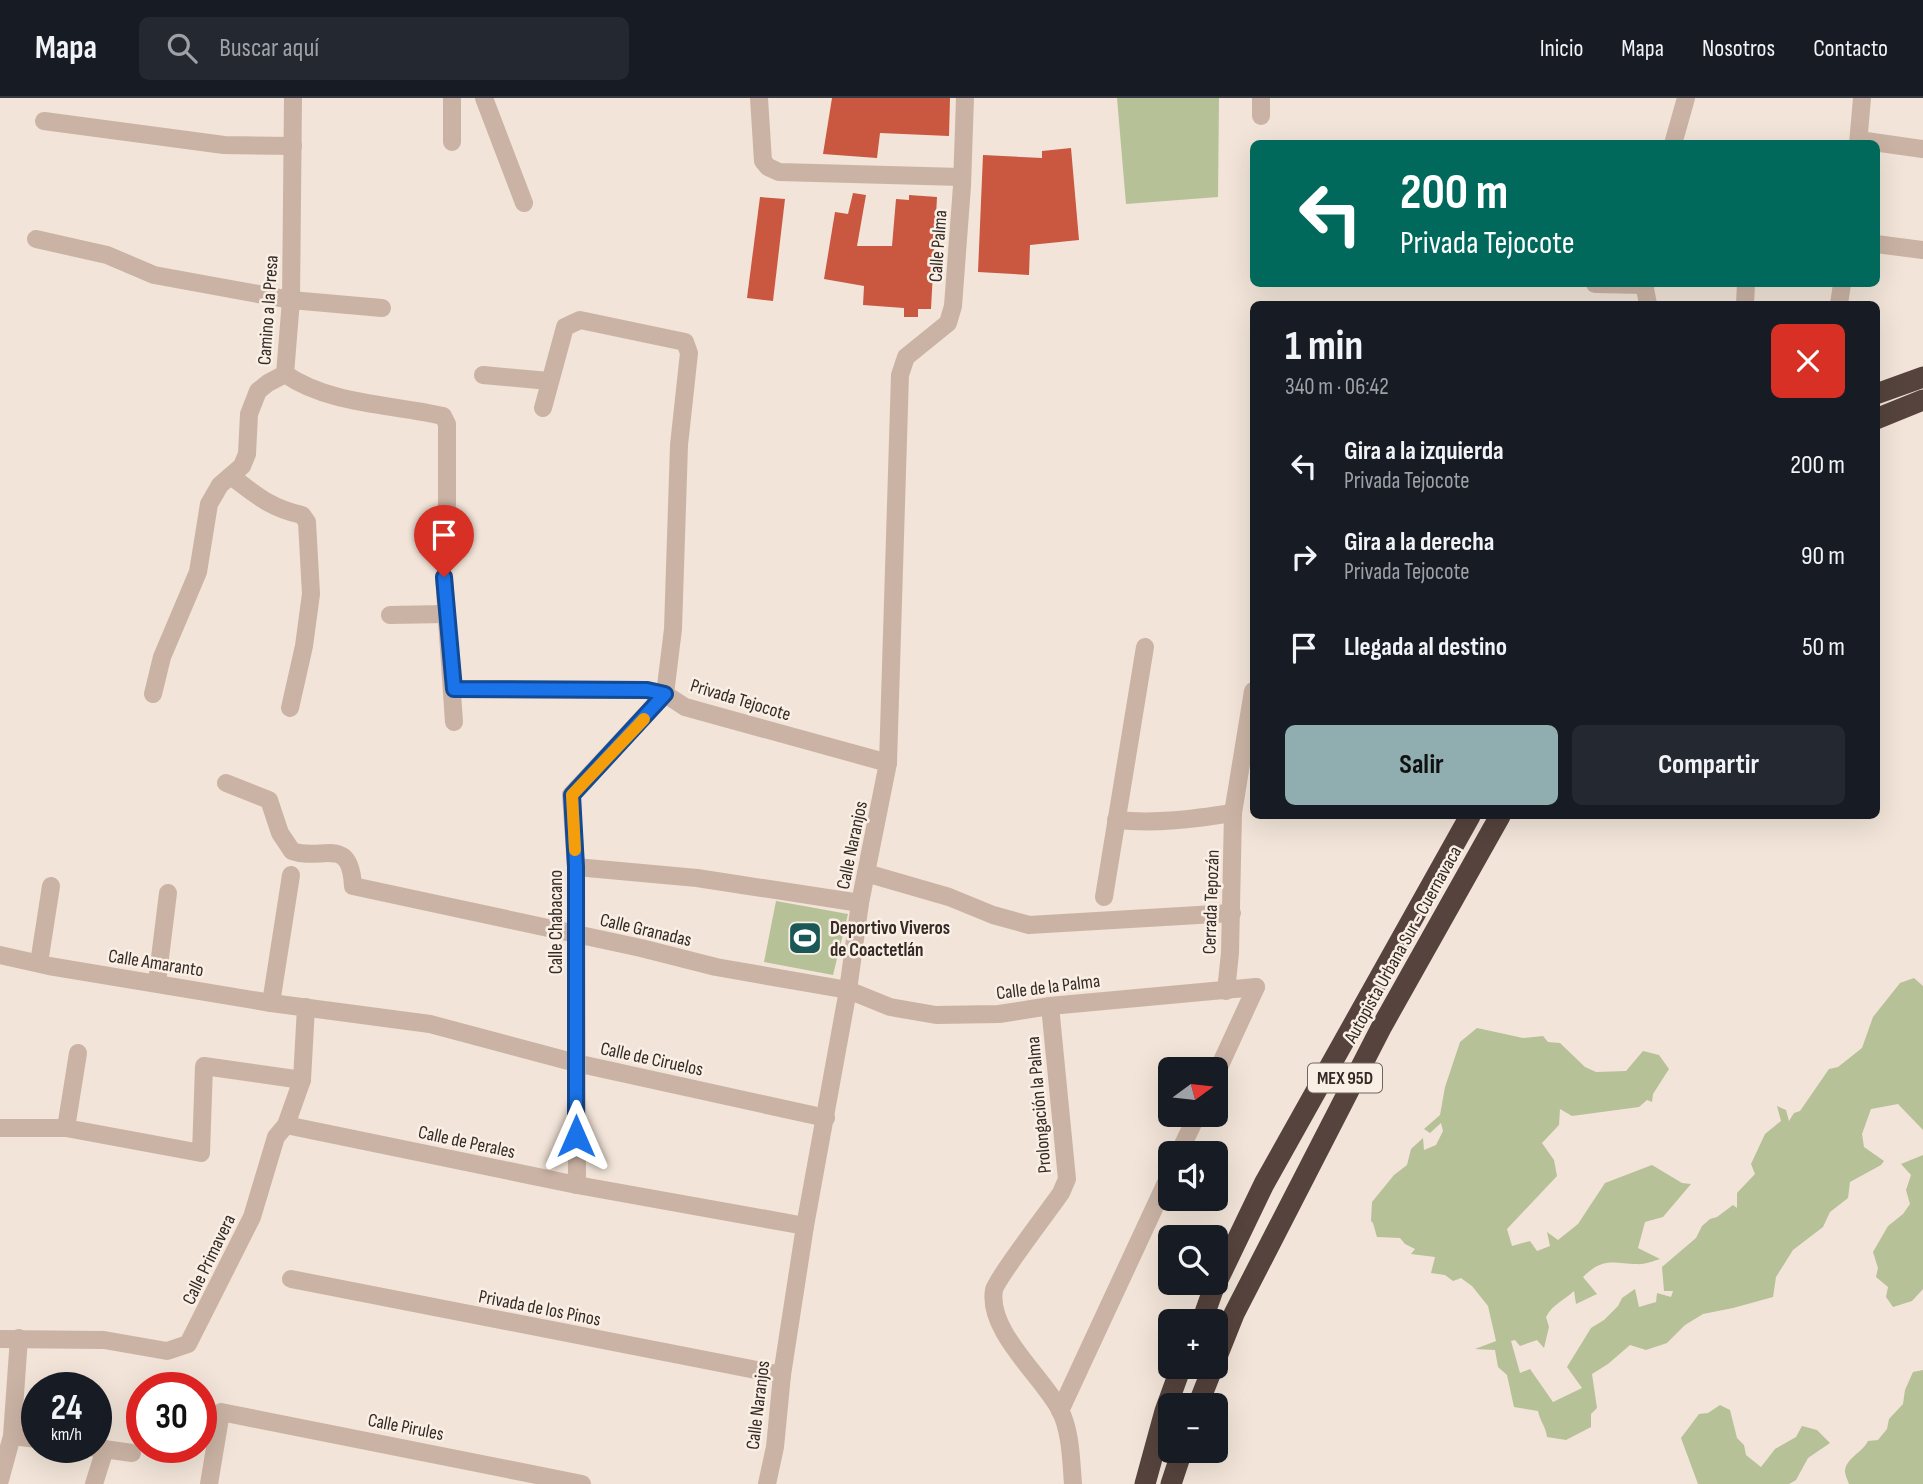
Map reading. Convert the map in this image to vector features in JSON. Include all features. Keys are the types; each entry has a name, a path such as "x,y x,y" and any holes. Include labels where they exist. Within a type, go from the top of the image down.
{"highway":[{"path":"1880,393 1923,377"},
{"path":"1880,419 1923,400"},
{"path":"1880,420 1923,405"},
{"name":"MEX 95D","path":"1228,1247 1406,912 1460,819"},
{"name":"Autopista Urbana Sur - Cuernavaca","path":"1205,1309 1264,1184 1468,819"},
{"name":"MEX 95D","path":"1228,1316 1275,1210 1485,819"},
{"name":"Autopista Urbana Sur - Cuernavaca","path":"1228,1329 1375,1038 1498,819"},
{"path":"1147,1484 1165,1411 1178,1379"},
{"path":"1147,1484 1158,1451"},
{"path":"1172,1484 1178,1463"}],"street":[{"name":"Camino a la Presa","path":"153,694 162,657 198,572 209,503 214,493 242,466 247,454 249,414 258,391 285,374 291,300 293,98"},
{"path":"452,98 452,142"},
{"path":"484,98 524,203"},
{"path":"759,98 763,161 768,167 779,172 961,177"},
{"name":"Calle Palma","path":"900,375 906,357 948,323 953,306 965,98"},
{"path":"1674,140 1686,98"},
{"path":"1858,140 1862,98"},
{"path":"44,121 224,145 293,146"},
{"path":"1880,144 1923,149"},
{"path":"36,239 107,256 154,275 291,300 382,308"},
{"path":"1880,245 1923,250"},
{"path":"543,408 565,327 580,320 685,342 689,353 679,445 673,629 665,694"},
{"path":"285,374 315,389 349,399 443,416 447,424 447,505"},
{"path":"483,375 550,382"},
{"name":"Calle Naranjos","path":"767,1484 775,1447 782,1375 805,1226 848,990 860,903 888,763 900,375"},
{"path":"230,476 281,511 302,515 307,522 311,594 304,646 290,708"},
{"path":"444,577 454,689 454,722"},
{"path":"390,615 446,614"},
{"path":"1104,897 1145,647"},
{"name":"Privada Tejocote","path":"454,689 647,690 665,694 685,707 888,763"},
{"name":"Calle Chabacano","path":"577,1185 577,934 572,795 665,694"},
{"name":"Cerrada Tepozán","path":"1226,991 1232,913 1233,813 1250,709"},
{"name":"Calle Granadas","path":"226,783 269,800 281,833 292,851 304,854 331,852 342,855 349,864 353,886 716,967 848,990"},
{"path":"1116,820 1173,822 1233,813"},
{"path":"576,867 697,878 860,903"},
{"path":"866,873 949,897 993,915 1029,925 1232,913"},
{"path":"271,1003 291,875"},
{"path":"39,963 51,886"},
{"path":"157,982 168,893"},
{"name":"Calle Amaranto","path":"0,955 306,1007"},
{"name":"Calle de la Palma","path":"848,990 890,1007 936,1015 999,1014 1050,1006 1256,987 1224,1057"},
{"name":"Prolongación la Palma","path":"1050,1006 1067,1179 1061,1193 994,1287 994,1307 1000,1325 1060,1411 1068,1435 1073,1484"},
{"name":"Calle de Ciruelos","path":"306,1007 430,1024 576,1063 826,1118"},
{"name":"Calle Primavera","path":"0,1339 104,1340 167,1350 188,1344 252,1217 276,1138 286,1125 302,1080 306,1007"},
{"path":"66,1128 78,1053"},
{"path":"0,1128 66,1128 201,1153 204,1066 302,1080"},
{"name":"Calle de Perales","path":"286,1125 577,1185 805,1226"},
{"path":"1060,1411 1158,1200"},
{"name":"Privada de los Pinos","path":"291,1279 782,1375"},
{"path":"0,1480 12,1436 19,1338"},
{"name":"Calle Pirules","path":"209,1484 221,1412 582,1484"},
{"path":"12,1436 21,1437"},
{"path":"94,1484 96,1463"}],"green space":[{"path":"1117,98 1219,98 1218,197 1126,204"},
{"name":"Deportivo Viveros de Coactetlán","path":"776,901 848,914 833,975 764,962"},
{"path":"1914,978 1923,986 1923,1130 1898,1104 1871,1109 1862,1134 1864,1147 1884,1161 1850,1182 1848,1198 1830,1212 1823,1227 1793,1250 1776,1277 1773,1297 1703,1314 1685,1325 1667,1343 1646,1350 1630,1345 1592,1374 1597,1408 1591,1414 1591,1427 1566,1440 1547,1437 1538,1411 1514,1407 1507,1375 1498,1367 1495,1350 1475,1349 1496,1341 1488,1306 1472,1286 1461,1278 1453,1281 1445,1275 1431,1273 1435,1257 1411,1254 1415,1249 1400,1238 1377,1237 1371,1221 1372,1202 1394,1175 1407,1165 1411,1149 1423,1138 1424,1150 1436,1145 1443,1131 1441,1123 1430,1133 1424,1129 1440,1115 1445,1087 1460,1042 1477,1028 1523,1038 1543,1036 1548,1042 1560,1043 1585,1067 1596,1072 1626,1071 1643,1051 1659,1055 1669,1069 1653,1094 1652,1102 1647,1100 1639,1107 1572,1116 1560,1109 1559,1125 1542,1143 1554,1160 1557,1176 1507,1229 1512,1246 1530,1241 1537,1251 1550,1246 1547,1232 1558,1240 1578,1224 1605,1183 1652,1165 1682,1183 1691,1184 1663,1217 1645,1222 1638,1248 1660,1259 1643,1264 1608,1263 1596,1266 1583,1277 1597,1294 1576,1304 1574,1291 1552,1309 1546,1317 1549,1327 1544,1348 1537,1340 1520,1346 1515,1340 1511,1341 1520,1373 1530,1369 1553,1402 1582,1388 1567,1367 1591,1328 1604,1320 1622,1298 1635,1289 1639,1307 1656,1302 1657,1293 1671,1297 1673,1291 1664,1291 1662,1267 1696,1238 1702,1226 1710,1219 1733,1205 1737,1208 1737,1193 1755,1174 1751,1164 1765,1134 1781,1121 1777,1106 1786,1110 1789,1121 1794,1113 1800,1111 1829,1069 1838,1067 1862,1048 1873,1017 1900,983"},
{"path":"1923,1155 1923,1289 1912,1301 1893,1307 1886,1297 1888,1287 1876,1277 1878,1268 1873,1252 1888,1226 1903,1214 1910,1204 1906,1190 1911,1175 1901,1164"},
{"path":"1923,1370 1923,1484 1849,1484 1845,1475 1848,1462 1868,1441 1878,1440 1887,1429 1889,1419 1903,1404 1905,1390 1913,1372"},
{"path":"1720,1405 1730,1410 1737,1438 1744,1445 1746,1455 1761,1467 1775,1449 1796,1437 1802,1426 1817,1430 1830,1443 1808,1458 1796,1480 1789,1484 1698,1484 1681,1438 1699,1414 1708,1413"}],"building":[{"path":"832,98 950,98 949,136 880,133 877,158 823,154"},
{"path":"1071,148 1079,240 1030,245 1029,275 978,272 983,155 1042,158 1042,151"},
{"path":"853,193 866,195 857,246 892,246 896,199 909,200 909,195 937,197 931,309 918,309 918,317 904,317 904,308 863,305 864,286 824,279 835,212 848,214"},
{"path":"760,197 785,199 773,301 747,298"}],"slow traffic":[{"path":"575,850 572,795 584,779 644,719"}],"place":[{"name":"Deportivo Viveros de Coactetlán","path":"805,938"}],"route":[{"path":"444,577 454,689 585,688 647,690 665,694 572,795 577,934 576,1136"}]}
